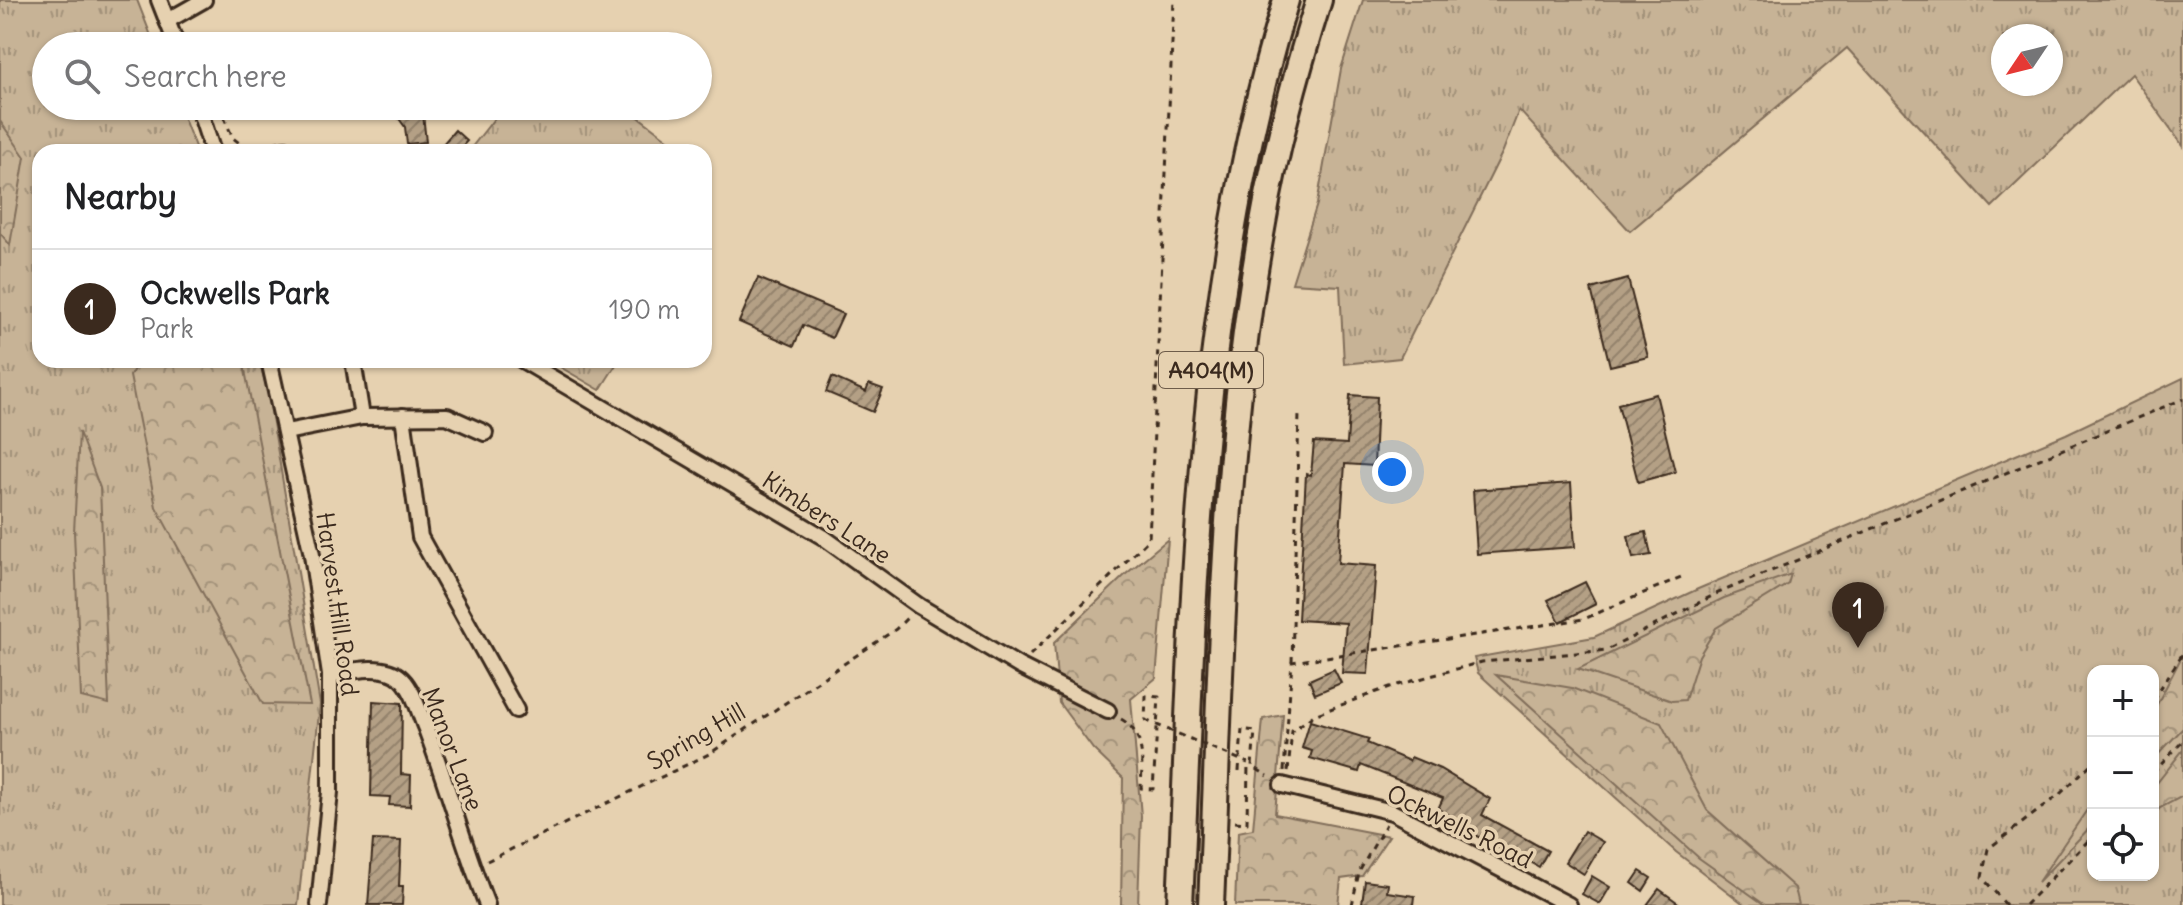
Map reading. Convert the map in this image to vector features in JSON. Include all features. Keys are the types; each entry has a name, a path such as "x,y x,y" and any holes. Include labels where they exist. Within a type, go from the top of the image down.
{"highway":[{"name":"A404(M)","path":"1180,905 1197,534 1214,346 1244,160 1286,0"},
{"name":"A404(M)","path":"1211,905 1228,542 1243,359 1260,237 1272,177 1293,87 1319,0"}],"street":[{"path":"159,0 171,32"},
{"path":"167,21 204,0"},
{"path":"203,120 210,144"},
{"name":"Harvest Hill Road","path":"271,368 312,555 330,675 330,792 319,905"},
{"path":"354,368 362,417"},
{"name":"Kimbers Lane","path":"536,368 823,537 919,606 1019,666 1108,711"},
{"path":"403,416 420,537 516,710"},
{"path":"286,432 362,417 447,416 485,433"},
{"name":"Manor Lane","path":"330,675 364,669 401,677 414,699 487,905"},
{"name":"Ockwells Road","path":"1284,786 1392,812 1569,905"}],"path":[{"path":"1019,666 1149,539 1174,0"},
{"path":"225,120 233,138 241,144"},
{"path":"259,144 275,138 278,144"},
{"path":"1284,786 1292,731 1314,715 1390,687 1482,662 1607,650 1716,594 2183,399"},
{"path":"1284,786 1292,662 1299,414"},
{"path":"1292,662 1584,619 1681,577"},
{"name":"Spring Hill","path":"472,868 709,754 896,629 919,606"},
{"path":"2159,691 2183,653"},
{"path":"1108,711 1130,724 1143,751 1141,788 1153,789 1156,743 1157,728 1158,713 1159,697 1146,696 1145,720 1160,726 1189,739 1248,763 1247,823 1234,821"},
{"path":"1238,775 1242,729 1255,731 1252,766 1284,786"},
{"path":"2159,767 2183,741"},
{"path":"2006,905 1982,877 1988,849 2060,794 2087,768"},
{"path":"1352,905 1359,872 1392,812"},
{"path":"2025,905 2087,842"}],"green space":[{"path":"0,0 137,0 150,32 32,32 32,120 184,120 194,144 32,144 32,368 261,368 268,393 320,704 298,905 0,905"},
{"path":"1363,0 2183,0 2183,146 2131,74 1992,207 1847,48 1630,231 1519,110 1503,151 1400,358 1344,364 1340,286 1292,283 1317,204 1341,69"},
{"path":"493,120 643,120 674,144 474,144"},
{"path":"0,121 25,157 10,245 0,233"},
{"path":"134,368 245,368 310,705 263,704 156,507 130,376"},
{"path":"562,368 614,368 600,390"},
{"path":"2183,378 2183,905 1745,905 1676,852 1478,673 1474,658 1594,637 1698,589 2066,434"},
{"path":"79,432 100,488 109,704 81,697 74,532"},
{"path":"1168,539 1156,678 1131,699 1141,816 1138,905 1121,905 1123,778 1093,749 1059,703 1054,643 1126,574"},
{"path":"1791,574 1788,584 1716,628 1699,656 1685,700 1672,701 1578,669 1724,598"},
{"path":"2183,654 2183,728 2159,754 2159,737 2159,700"},
{"path":"1496,675 1572,688 1661,723 1707,810 1795,888 1799,905 1765,905 1699,858"},
{"path":"1283,715 1275,814 1389,836 1362,876 1341,879 1338,905 1235,905 1238,832 1253,829 1263,719"},
{"path":"2183,750 2183,796 2159,809 2159,780"},
{"path":"2087,810 2087,830 2038,882"}],"building":[{"path":"400,120 424,120 426,142 407,144 405,127"},
{"path":"455,130 467,141 464,144 443,144"},
{"path":"758,278 843,314 832,338 803,325 794,346 739,322"},
{"path":"1628,279 1648,357 1610,366 1591,289"},
{"path":"832,377 866,392 869,384 883,389 873,412 826,392"},
{"path":"1656,394 1675,472 1638,482 1618,404"},
{"path":"1350,395 1377,397 1374,466 1345,464 1338,563 1376,566 1368,674 1342,673 1346,623 1298,620 1306,474 1311,475 1314,442 1347,444"},
{"path":"1571,483 1575,547 1477,554 1473,490"},
{"path":"1646,532 1651,555 1633,558 1628,536"},
{"path":"1585,582 1596,604 1560,622 1548,600"},
{"path":"1334,669 1341,683 1315,694 1309,680"},
{"path":"373,701 402,703 401,774 411,775 410,806 389,805 390,797 371,796"},
{"path":"1310,721 1369,739 1367,743 1409,761 1411,757 1440,769 1490,799 1482,815 1548,851 1539,867 1462,828 1464,823 1438,809 1443,798 1361,765 1359,772 1310,758 1312,751 1302,748"},
{"path":"1584,831 1603,842 1584,874 1565,862"},
{"path":"373,840 401,841 399,886 403,886 402,905 368,905"},
{"path":"1640,871 1651,878 1643,891 1632,883"},
{"path":"1592,876 1610,887 1600,904 1582,894"},
{"path":"1365,881 1388,884 1387,892 1415,896 1414,905 1362,903"},
{"path":"1659,889 1681,905 1647,905"}],"place":[{"name":"Ockwells Park","path":"1858,648"}]}
